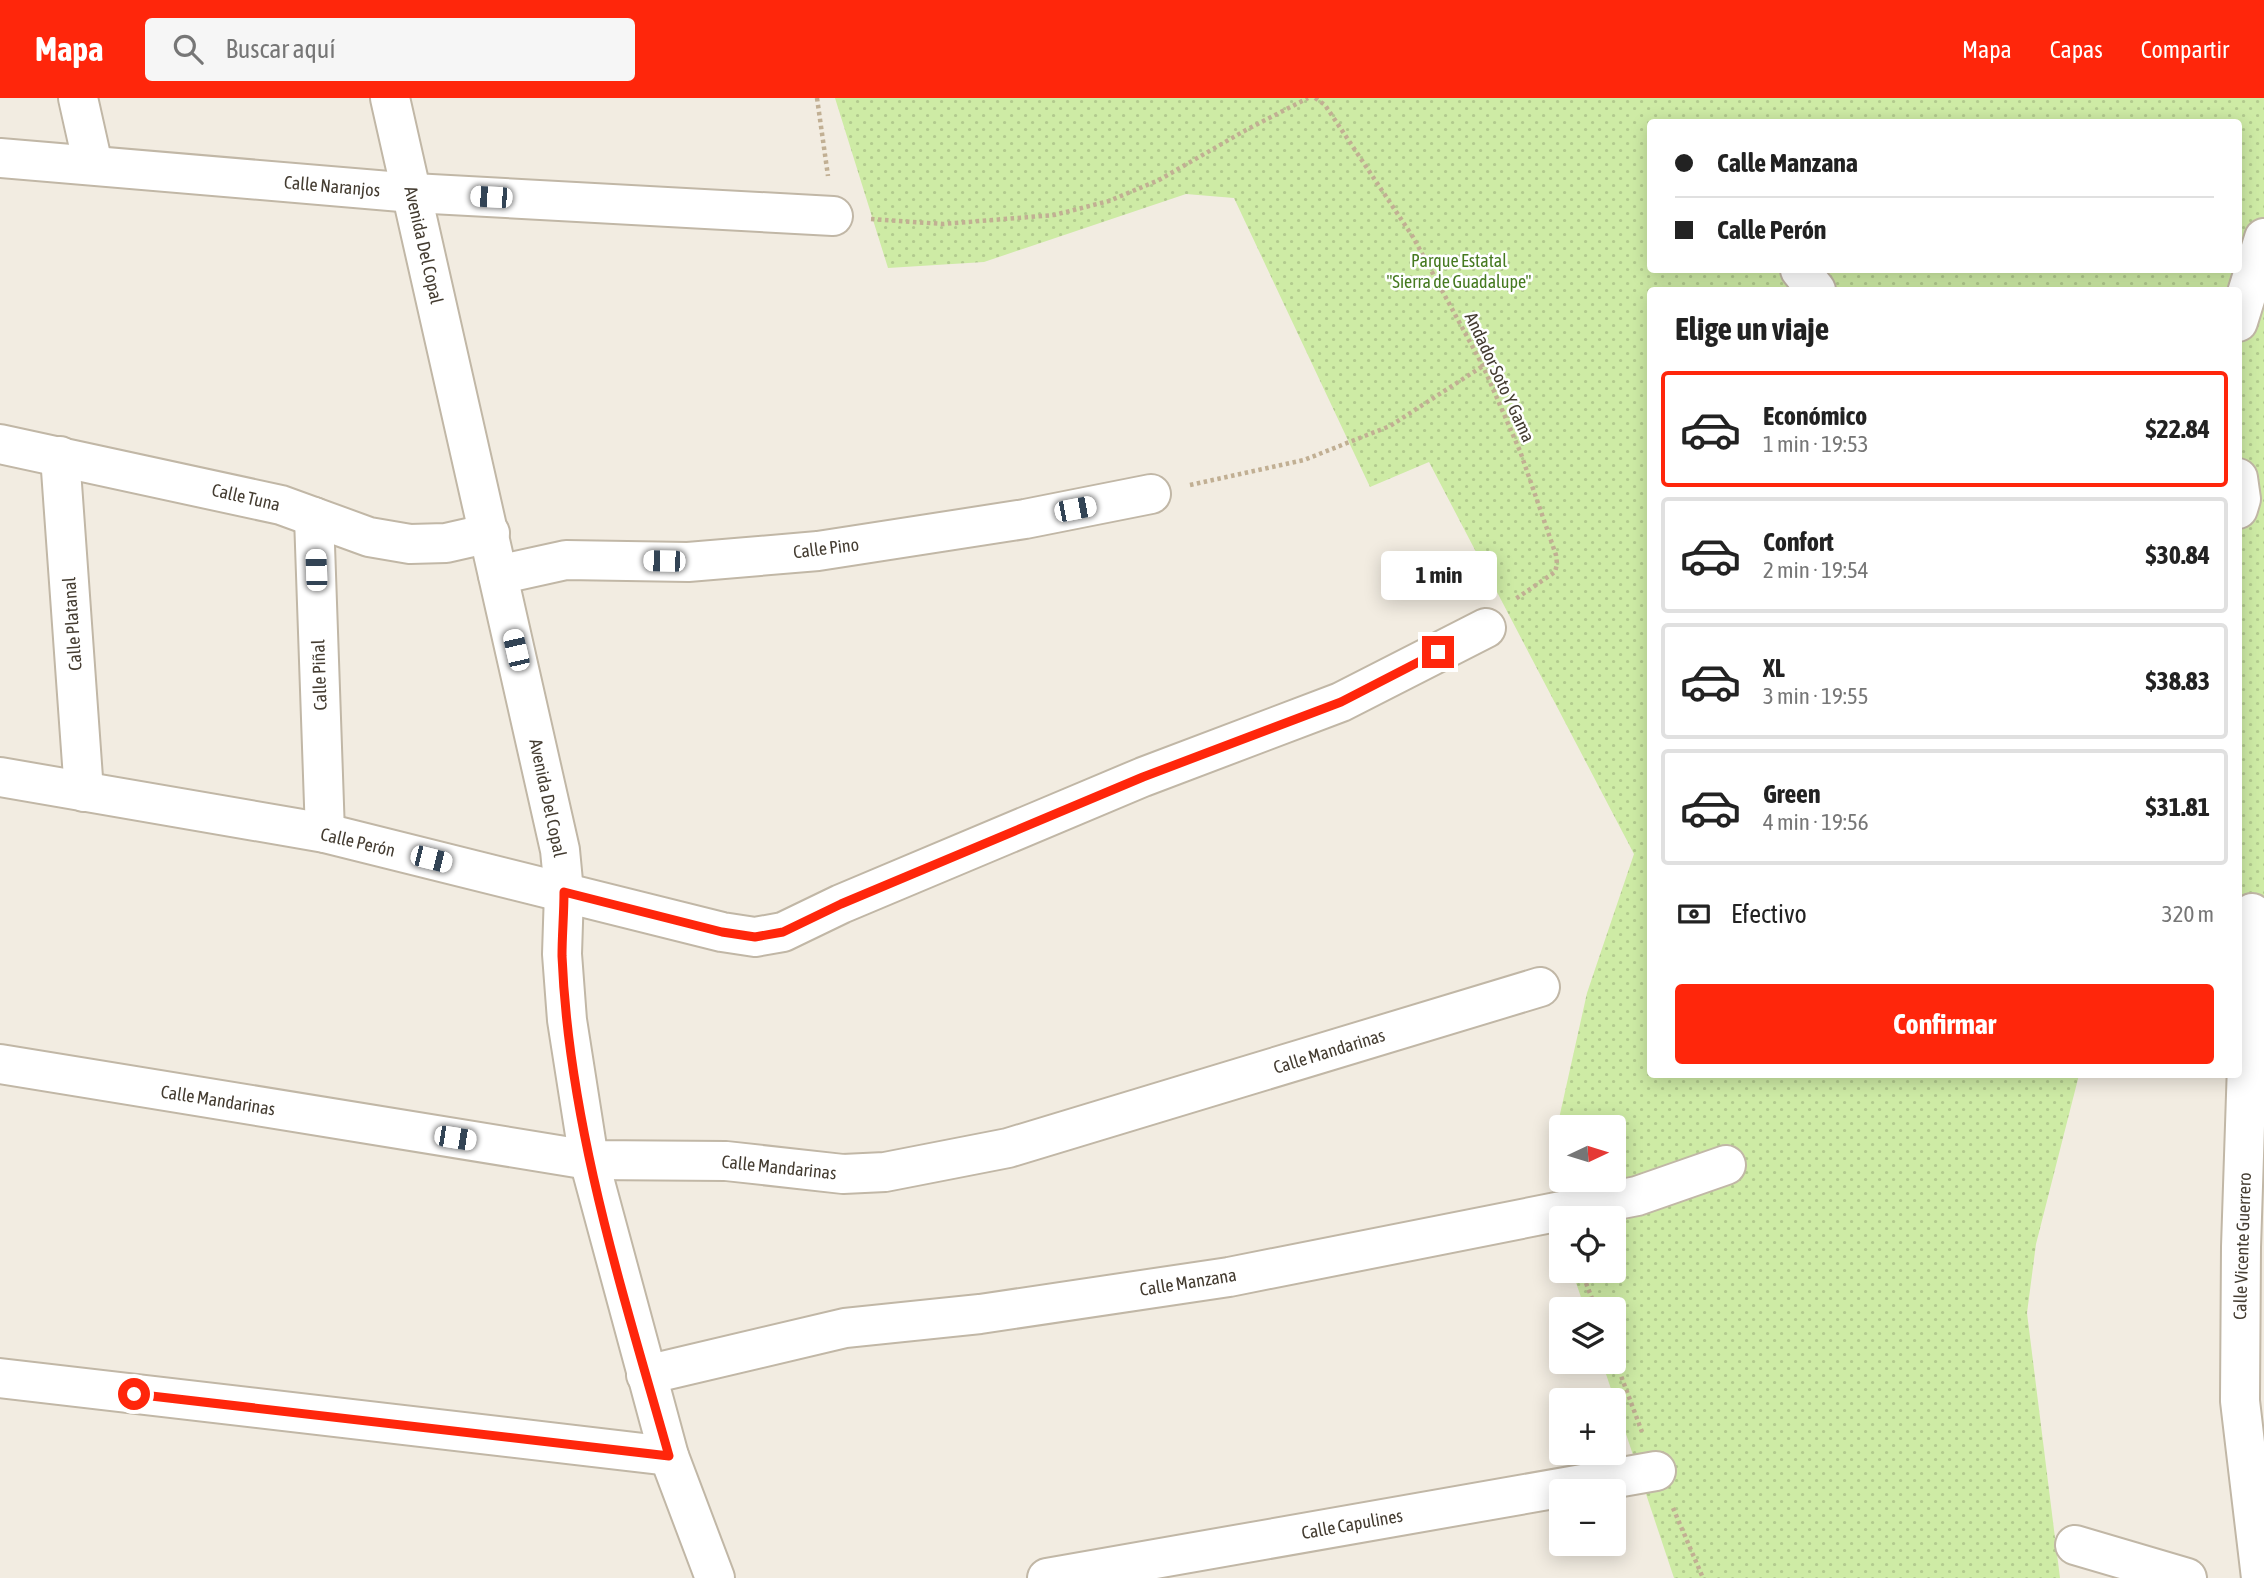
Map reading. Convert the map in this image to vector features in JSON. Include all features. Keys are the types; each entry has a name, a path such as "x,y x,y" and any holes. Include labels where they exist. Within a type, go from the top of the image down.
{"street":[{"path":"78,98 93,165"},
{"name":"Avenida Del Copal","path":"390,98 560,850 564,892 562,954 567,1020 589,1160 669,1456 715,1578"},
{"name":"Calle Naranjos","path":"0,158 413,193 833,216"},
{"path":"2242,309 2264,238"},
{"path":"1802,273 1814,287"},
{"name":"Calle Tuna","path":"0,444 281,505 369,537 410,544 446,543 490,533"},
{"name":"Calle Platanal","path":"60,456 84,792"},
{"name":"Calle Pino","path":"498,575 566,560 688,562 818,551 1025,519 1151,494"},
{"name":"Calle Piñal","path":"314,517 325,833"},
{"name":"Calle Perón","path":"0,777 325,833 722,932 755,937 783,932 841,904 1143,777 1341,702 1486,628"},
{"name":"Calle Vicente Guerrero","path":"2251,911 2253,1247 2240,1401 2261,1578"},
{"name":"Calle Mandarinas","path":"0,1064 589,1160 726,1161 843,1174 884,1172 1008,1148 1540,987"},
{"name":"Calle Manzana","path":"646,1374 845,1328 979,1314 1229,1277 1637,1196 1726,1165"},
{"path":"0,1378 669,1456"},
{"name":"Calle Capulines","path":"1047,1578 1656,1471"},
{"path":"2075,1545 2188,1578"}],"path":[{"path":"817,98 833,216 943,224 1055,215 1109,201 1159,180 1308,98"},
{"name":"Andador Soto Y Gama","path":"1315,98 1325,105 1413,237 1483,366 1520,451 1556,555 1558,564 1555,572 1518,596 1486,628"},
{"path":"1151,494 1304,460 1390,426 1483,366"}],"green space":[{"name":"Parque Estatal \"Sierra de Guadalupe\"","path":"835,98 2264,98 2264,925 2242,921 2242,287 1647,287 1647,1078 2078,1078 2036,1244 2027,1313 2060,1578 1674,1578 1626,1434 1626,1388 1611,1388 1606,1374 1626,1374 1626,1297 1581,1297 1576,1283 1626,1283 1626,1206 1564,1206 1560,1192 1626,1192 1626,1115 1560,1115 1587,993 1634,854 1429,462 1370,487 1234,198 1186,194 984,262 888,268"}],"route":[{"path":"134,1394 669,1456 589,1160 567,1020 562,954 564,892 722,932 755,937 783,932 841,904 1143,777 1341,702 1438,652"}]}
